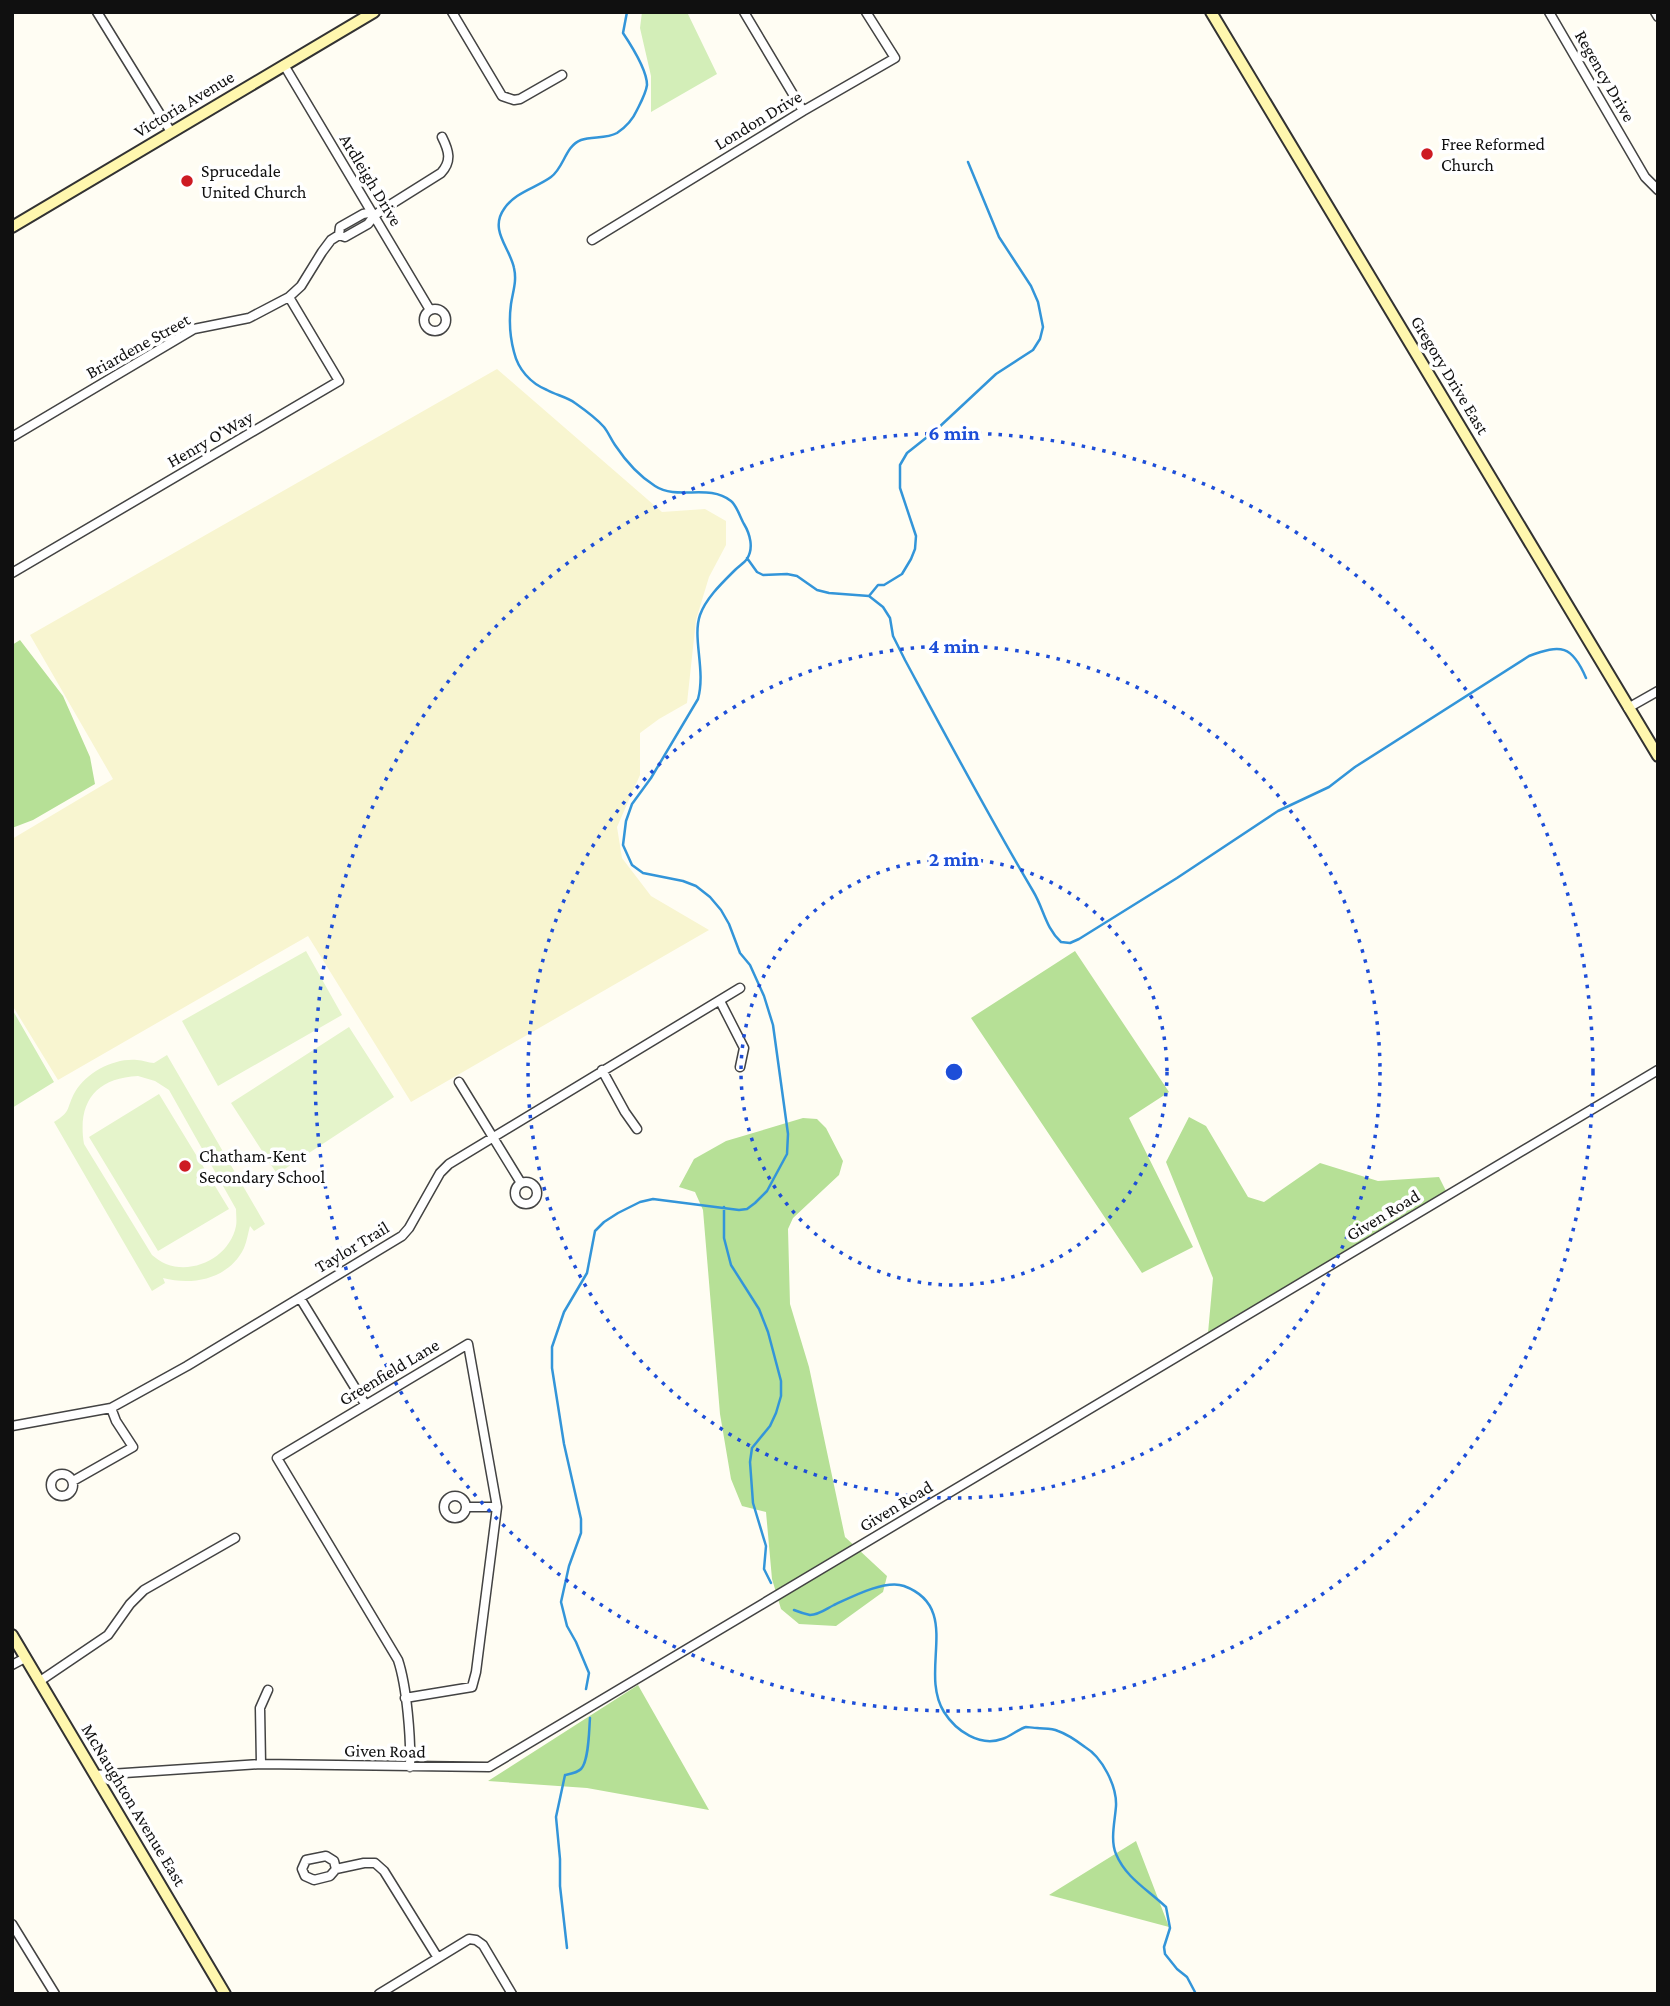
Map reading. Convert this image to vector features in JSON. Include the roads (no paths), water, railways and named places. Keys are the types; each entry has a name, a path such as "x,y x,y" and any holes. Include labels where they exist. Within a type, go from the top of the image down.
{"street":[{"path":"97,12 171,132"},
{"name":"Victoria Avenue","path":"12,227 374,12"},
{"path":"452,12 502,96 520,99 562,75"},
{"path":"744,12 803,111"},
{"name":"London Drive","path":"592,240 895,58 866,12"},
{"name":"Gregory Drive East","path":"1211,12 1658,756"},
{"name":"Regency Drive","path":"1549,12 1645,177 1658,190"},
{"path":"1655,12 1658,17"},
{"name":"Ardleigh Drive","path":"284,65 430,310"},
{"name":"Briardene Street","path":"12,438 194,329 249,318 289,297 301,286 326,246 339,235 345,237 368,224 374,216 446,168 448,150 442,137"},
{"name":"Henry O'Way","path":"12,573 339,381 289,297"},
{"path":"1628,708 1658,691"},
{"name":"Taylor Trail","path":"12,1426 111,1408 187,1366 402,1236 440,1172 449,1164 740,988"},
{"path":"720,1001 744,1048 740,1066"},
{"path":"602,1070 637,1129"},
{"name":"Given Road","path":"95,1774 261,1764 489,1767 1658,1070"},
{"path":"459,1082 521,1184"},
{"path":"300,1298 365,1404"},
{"name":"Greenfield Lane","path":"405,1698 472,1687 476,1672 497,1507 468,1344 277,1458 398,1660 405,1698 410,1767"},
{"path":"73,1481 133,1447 111,1408"},
{"path":"466,1507 497,1507"},
{"path":"40,1681 108,1635 130,1604 144,1590 234,1538"},
{"name":"McNaughton Avenue East","path":"12,1635 225,1994"},
{"path":"12,1665 25,1658"},
{"path":"261,1764 260,1708 268,1690"},
{"path":"336,1869 370,1862 379,1866 438,1958"},
{"path":"12,1924 55,1994"},
{"path":"379,1994 469,1939 483,1945 512,1994"}],"waterway":[{"path":"586,1689 589,1673 567,1626 561,1602 569,1566 581,1533 581,1519 564,1444 552,1368 552,1347 564,1312 587,1273 595,1231 604,1222 640,1202 653,1199 747,1209 767,1191 787,1154 788,1134 773,1025 764,996 750,965 740,953 729,924 710,897 696,886 643,873 632,865 623,845 626,821 632,804 651,778 698,699 701,677 697,634 700,615 715,591 747,559 751,546 748,532 735,506 722,496 664,490 643,477 623,456 594,417 572,401 535,384 526,375 518,364 510,328 515,273 500,232 500,217 514,198 555,173 576,143 617,133 633,117 647,85 642,65 623,33 627,12"},
{"path":"869,596 878,585 884,585 902,574 915,549 916,536 900,488 900,465 907,453 996,374 1033,350 1043,327 1038,302 1031,286 999,237 968,162"},
{"path":"747,558 757,572 763,575 797,576 817,590 869,596 883,607 890,618 893,636 905,660 1037,898 1051,930 1061,942 1070,943 1079,939 1278,811 1329,787 1355,767 1529,656 1549,650 1564,650 1576,659 1586,678"},
{"path":"724,1207 724,1238 731,1265 759,1309 781,1381 781,1396 776,1413 770,1426 752,1448 750,1462 753,1503 766,1546 764,1569 771,1583"},
{"path":"794,1610 813,1615 869,1590 888,1585 904,1586 922,1596 931,1609 936,1624 937,1695 944,1712 955,1725 969,1736 985,1741 1005,1738 1026,1727 1053,1729 1091,1752 1103,1765 1116,1798 1113,1837 1116,1854 1131,1877 1166,1907 1170,1928 1164,1947 1165,1954 1187,1977 1196,1994"},
{"path":"567,1948 556,1817 565,1775 584,1765 590,1718"}],"place":[{"name":"Free Reformed Church","path":"1427,154"},
{"name":"Sprucedale United Church","path":"187,181"},
{"name":"Chatham-Kent Secondary School","path":"185,1166"}]}
